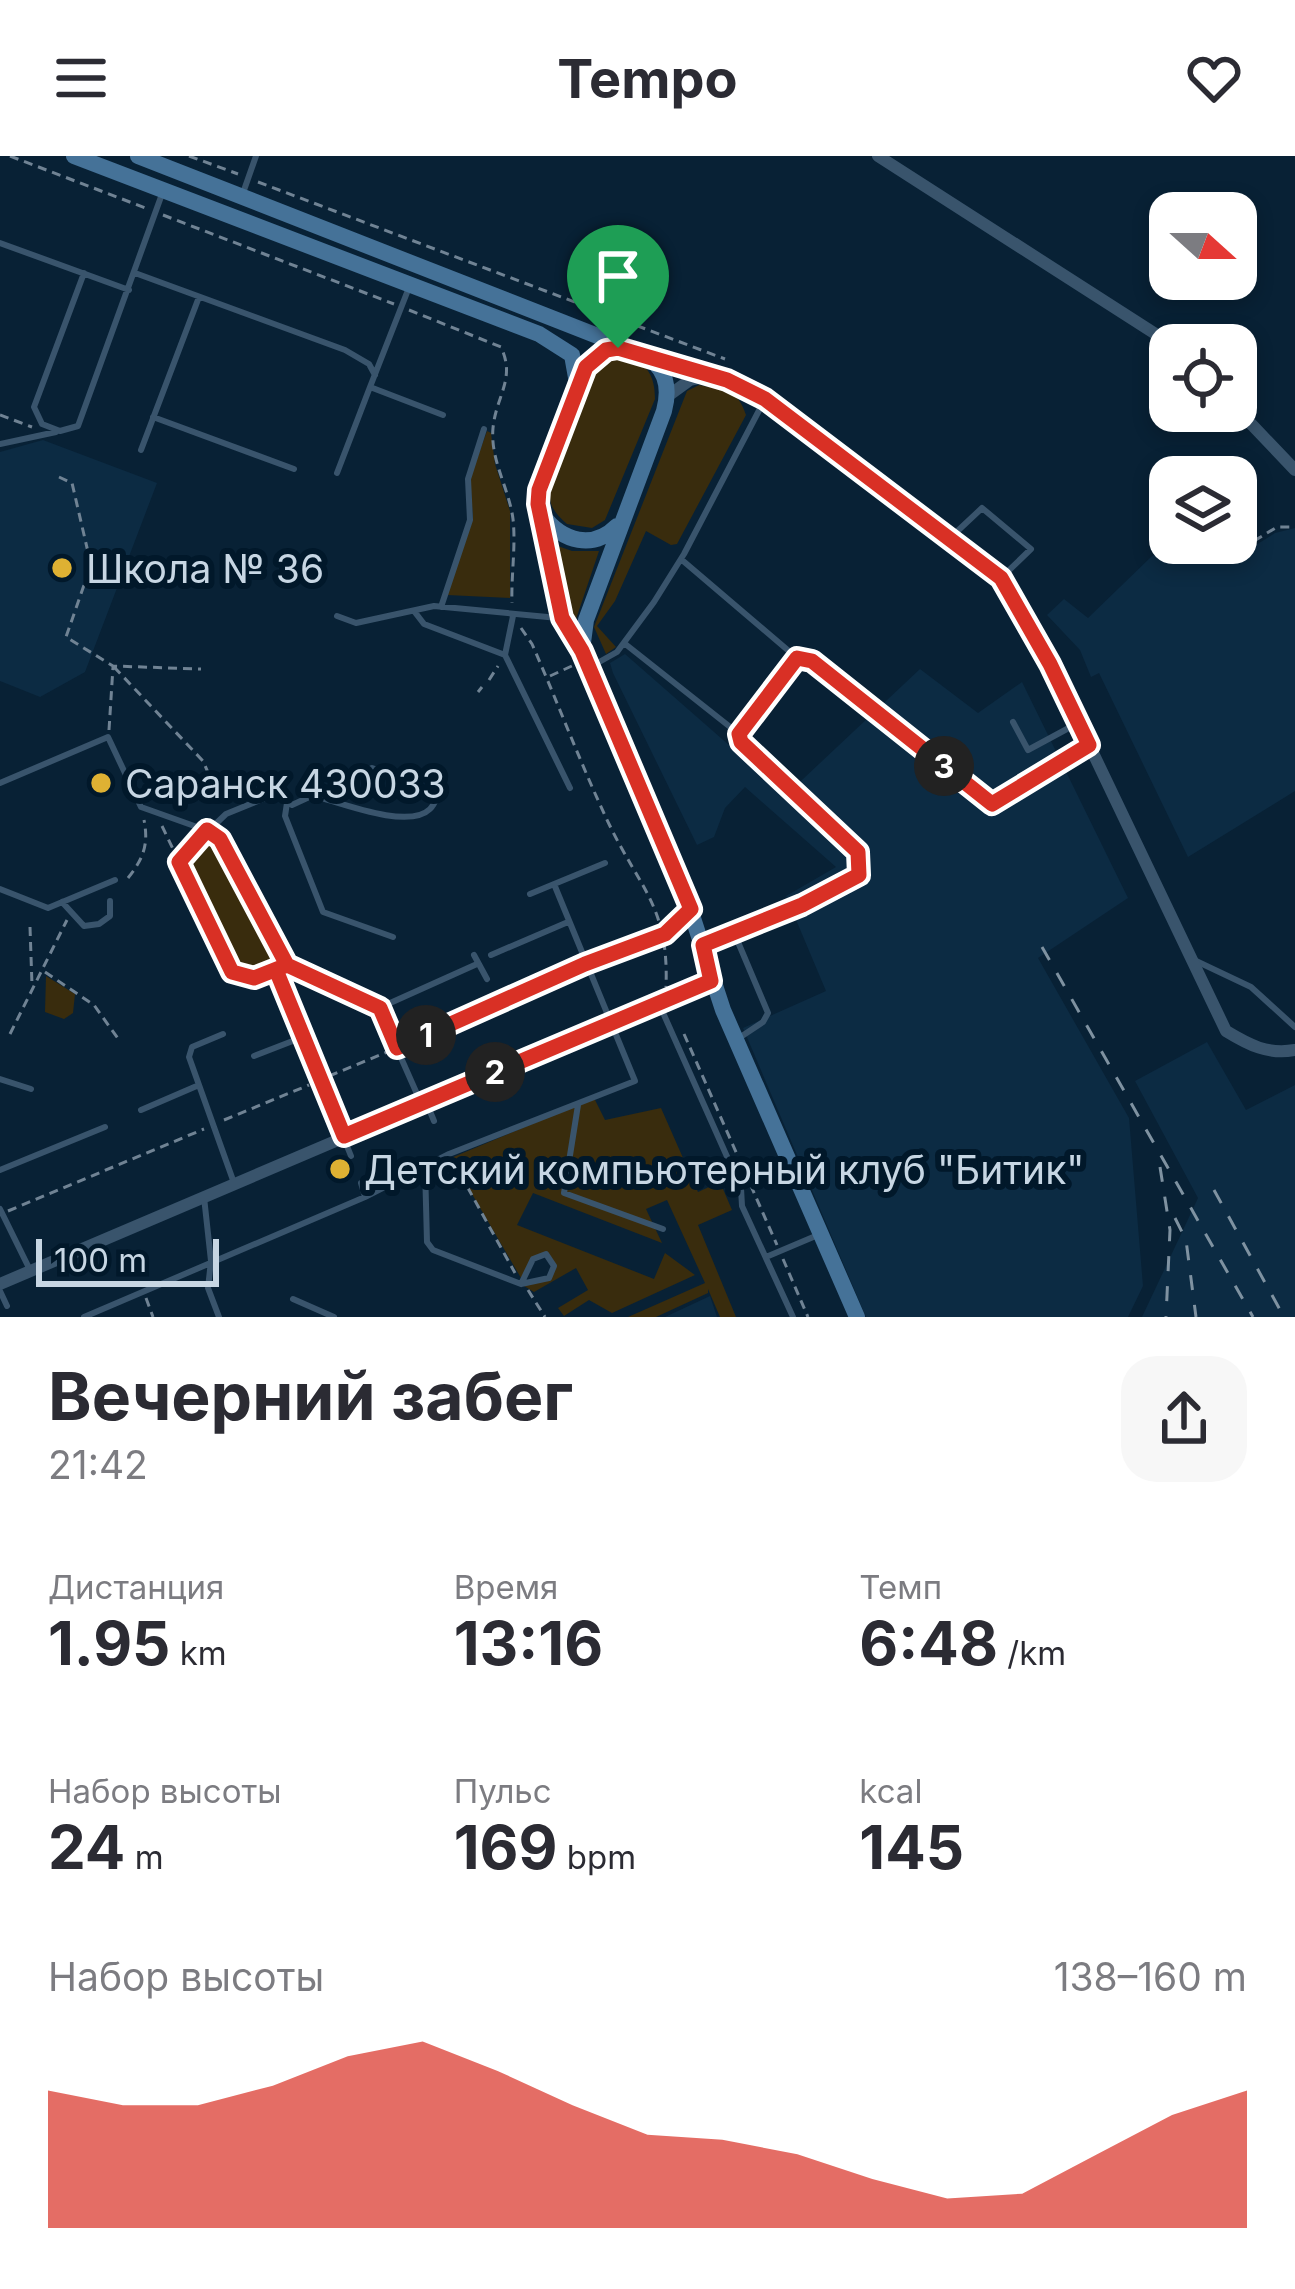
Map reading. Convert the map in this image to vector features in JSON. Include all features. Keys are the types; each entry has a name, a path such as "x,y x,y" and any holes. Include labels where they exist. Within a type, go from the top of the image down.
{"street":[{"path":"74,156 560,344 572,355 577,383"},
{"path":"138,156 765,399 1001,578 1050,664 1226,1031 1252,1047 1280,1053 1295,1050"},
{"path":"878,156 1149,332"},
{"path":"631,349 606,350 596,356 577,383 543,473 538,504 562,618 585,660 691,909 711,981 857,1317"},
{"path":"585,660 586,620 668,396 667,379 652,358"},
{"path":"668,396 690,380 711,376"},
{"path":"1257,430 1295,470"},
{"path":"538,504 553,529 577,541 604,538 623,515"},
{"path":"0,1287 711,981"}],"lane":[{"path":"242,197 256,156"},
{"path":"0,444 78,426 164,191"},
{"path":"0,243 129,290"},
{"path":"60,431 42,424 34,407 84,273"},
{"path":"135,273 345,350 368,364 375,375"},
{"path":"337,472 410,285"},
{"path":"141,450 199,297"},
{"path":"370,387 442,415"},
{"path":"585,660 616,652 681,559 765,399"},
{"path":"153,417 294,470"},
{"path":"441,607 470,520 468,479 484,429"},
{"path":"949,538 982,508 1031,549 1001,578"},
{"path":"681,559 797,658 812,661 992,804 1089,745"},
{"path":"337,616 356,623 441,607 562,618"},
{"path":"414,610 424,624 506,655"},
{"path":"513,616 506,655 570,788"},
{"path":"623,643 739,734 741,742 858,852 859,875 802,905 703,945"},
{"path":"739,734 797,658"},
{"path":"1013,722 1028,749 1078,723"},
{"path":"0,784 108,736 141,807 220,839 287,965 380,1008 434,1121"},
{"path":"287,965 254,978 232,972 179,862 226,814 275,794 297,804 371,768 404,780"},
{"path":"313,796 414,818 430,810 440,791"},
{"path":"287,803 285,816 323,912 393,937"},
{"path":"530,894 604,862"},
{"path":"0,890 48,908 115,880"},
{"path":"84,1317 364,1197 447,1151 635,1081 554,884"},
{"path":"62,902 84,926 110,916 110,901"},
{"path":"490,955 568,922"},
{"path":"723,934 738,942 768,1013 763,1022 736,1040"},
{"path":"1191,958 1251,987 1295,1028"},
{"path":"380,1008 476,960 487,979"},
{"path":"662,1001 741,1188 742,1206 794,1317"},
{"path":"223,1034 189,1052 235,1183"},
{"path":"254,1056 304,1037 351,1156"},
{"path":"0,1078 31,1089"},
{"path":"141,1110 199,1085"},
{"path":"578,1105 564,1193 663,1229"},
{"path":"0,1170 105,1127"},
{"path":"425,1167 427,1242 433,1250 521,1284 549,1278 554,1266 546,1254 533,1259 521,1284"},
{"path":"361,1183 364,1197"},
{"path":"204,1196 211,1261 208,1288 219,1317"},
{"path":"1,1212 31,1270"},
{"path":"766,1257 821,1234"},
{"path":"0,1287 7,1306"},
{"path":"292,1300 334,1317"}],"path":[{"path":"10,156 501,346 509,365 493,428 496,463 514,524 513,616 532,644 611,827 646,887 665,934 662,1001"},
{"path":"189,156 725,359"},
{"path":"0,415 34,428 42,424"},
{"path":"59,477 72,483 91,566 66,637 113,666 202,761 226,814"},
{"path":"1257,540 1277,527 1295,526"},
{"path":"489,680 506,655"},
{"path":"113,666 201,669"},
{"path":"108,736 113,666"},
{"path":"128,878 143,858 147,835 141,807"},
{"path":"156,813 179,862"},
{"path":"1,1212 665,934 691,909"},
{"path":"10,1034 70,913"},
{"path":"30,927 32,991"},
{"path":"276,970 304,1037"},
{"path":"44,971 94,1006 119,1040"},
{"path":"447,1151 521,1284 545,1317"},
{"path":"143,1291 153,1317"}],"shaded area":[{"path":"624,355 648,371 655,399 605,520 592,528 567,524 552,506 552,483 591,375 598,363"},
{"path":"699,385 734,395 746,415 677,544 646,531 615,601 597,626 616,647 606,654 594,627 687,391"},
{"path":"487,431 510,511 510,598 447,595 473,519 470,478"},
{"name":"Школа № 36","path":"43,440 157,483 85,672 40,697 0,681 0,452"},
{"path":"1295,528 1295,791 1188,857 1099,673 1091,677 1080,650 1047,615 1064,599 1088,618 1149,559 1149,564 1257,564 1257,544"},
{"path":"555,545 572,551 599,551 573,628"},
{"path":"625,654 786,795 920,669 978,713 1022,682 1128,898 1038,958 1129,1118 1143,1286 1128,1317 866,1317 743,1028 826,991 786,896 836,867 745,787 725,808 714,837 697,845 613,673 610,663"},
{"path":"218,845 273,956 261,970 234,969 181,862 189,851"},
{"path":"46,976 75,994 73,1013 64,1019 45,1012"},
{"path":"1207,1042 1246,1110 1295,1085 1295,1317 1142,1317 1198,1198 1135,1081"},
{"path":"594,1098 605,1120 661,1108 698,1192 720,1182 732,1210 698,1225 736,1317 720,1317 708,1289 656,1317 628,1317 705,1283 667,1200 646,1209 662,1243 533,1193 517,1225 654,1279 665,1253 695,1275 612,1313 589,1300 564,1316 558,1308 588,1290 576,1268 534,1292 521,1284 549,1278 553,1266 546,1255 533,1259 521,1278 451,1158"},
{"path":"710,1296 717,1317 665,1317"}],"railway":[{"path":"1042,947 1253,1317"},
{"path":"1160,1167 1170,1230 1166,1317"},
{"path":"1214,1190 1284,1317"},
{"path":"1175,1218 1186,1240 1196,1317"}],"place":[{"name":"Школа № 36","path":"62,568"},
{"name":"Саранск 430033","path":"101,783"},
{"name":"Детский компьютерный клуб \"Битик\"","path":"340,1169"}],"route":[{"path":"618,348 596,356 577,383 543,473 538,504 562,618 582,651 691,909 665,934 585,964 397,1048 380,1008 287,965 254,978 232,972 179,862 207,830 220,839 287,965 276,970 344,1136 711,981 703,945 802,905 859,875 858,852 741,742 739,734 797,658 812,661 992,804 1089,745 1001,578 765,399 727,380 618,348"}]}
